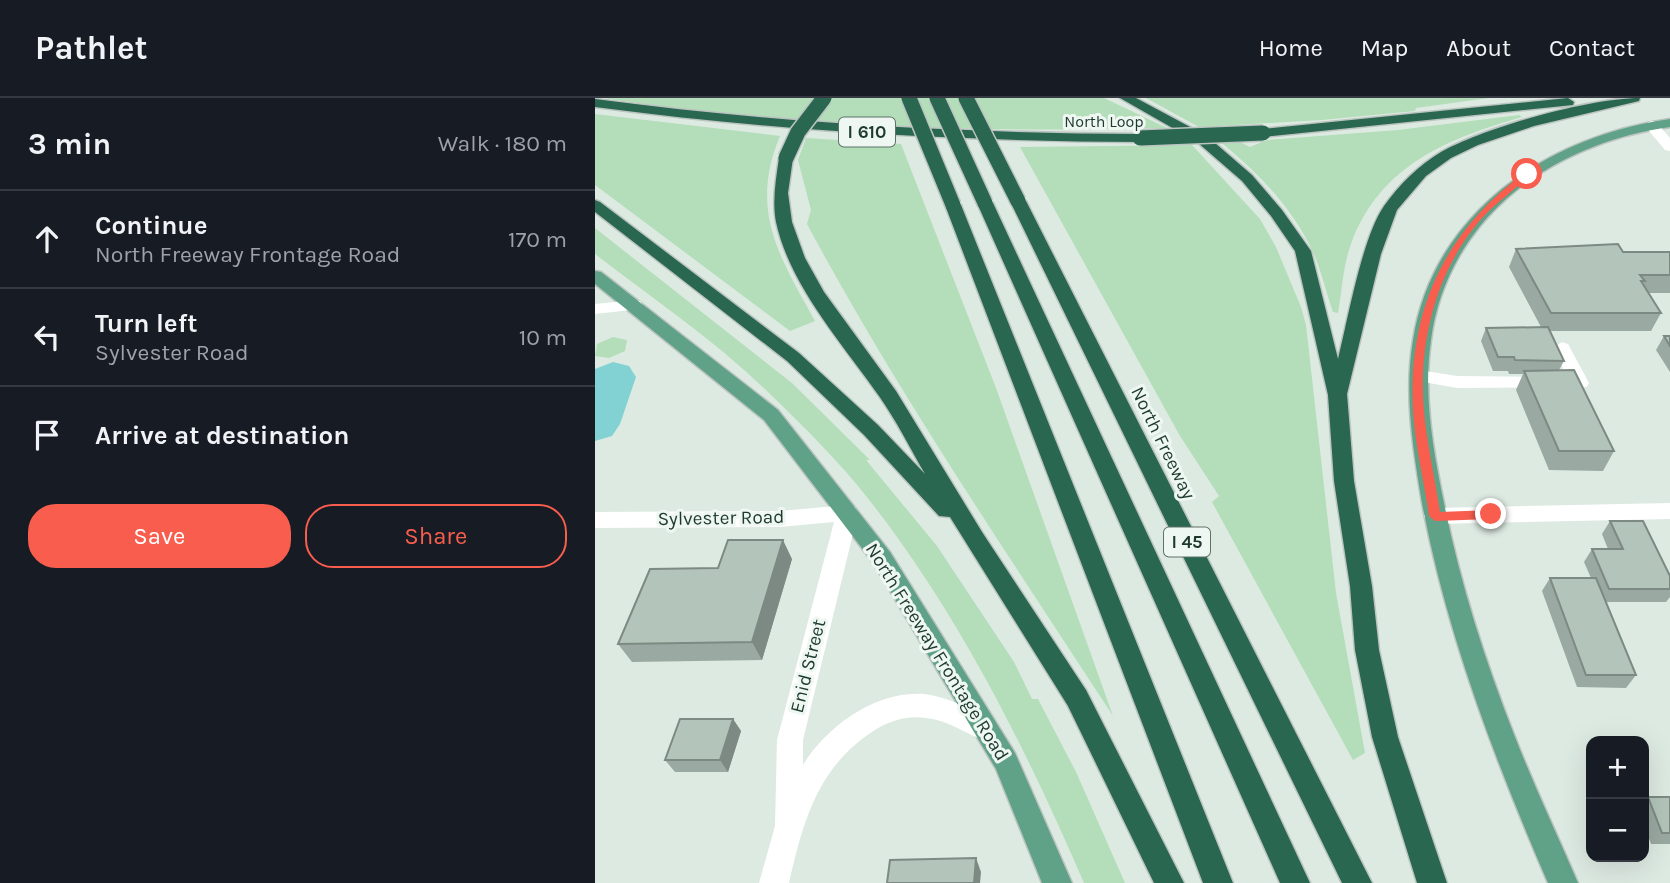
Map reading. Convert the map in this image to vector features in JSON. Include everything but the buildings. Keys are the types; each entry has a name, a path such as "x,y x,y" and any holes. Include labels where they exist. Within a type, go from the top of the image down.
{"highway":[{"path":"824,98 797,132 786,158 781,193 784,222 797,258 816,293 889,396 974,538 1077,698 1169,883"},
{"path":"909,98 1217,883"},
{"path":"937,98 1295,883"},
{"name":"North Freeway","path":"966,98 1357,883"},
{"path":"1126,98 1202,139 1247,178 1277,213 1303,251 1339,395 1344,481 1361,586 1367,650 1385,737 1431,883"},
{"name":"North Loop","path":"595,103 710,120 874,133 1140,138 1263,133 1613,98"},
{"path":"1339,395 1373,254 1390,209 1421,173 1446,155 1473,142 1529,122 1634,98"},
{"path":"595,205 793,358 871,430 974,538"}],"main road":[{"path":"1563,883 1496,726 1457,610 1435,516 1419,410 1419,376 1425,320 1439,277 1451,253 1471,225 1499,195 1544,164 1583,146 1660,124"},
{"name":"North Freeway Frontage Road","path":"595,276 771,415 882,558 1006,762 1057,883"}],"street":[{"path":"1660,124 1670,146"},
{"path":"595,309 633,305"},
{"path":"1419,376 1457,382 1580,383 1562,348"},
{"path":"1435,516 1670,512"},
{"name":"Sylvester Road","path":"595,520 780,519 847,513"},
{"name":"Enid Street","path":"774,883 788,822 790,740 847,513"},
{"name":"Enid Street","path":"788,822 820,760 835,743 880,713 901,707 923,706 951,712 985,729"}],"green space":[{"path":"603,98 1104,98 1167,128 1026,129 885,125 744,115"},
{"path":"1146,98 1489,98 1416,108 1415,111 1322,120 1199,127"},
{"path":"595,114 780,136 767,187 772,232 790,275 815,321 790,331 595,185"},
{"path":"1519,115 1522,117 1468,135 1419,159 1379,194 1364,217 1348,252 1338,313 1333,312 1315,257 1294,219 1261,179 1222,143 1240,142 1250,147 1267,140 1398,130"},
{"path":"806,138 901,144 996,388 1113,716 916,412 807,224 811,210 798,160"},
{"path":"1192,145 1260,219 1276,247 1306,325 1336,593 1365,753 1353,760 1212,502 1219,496 1180,436 1020,147"},
{"path":"595,228 792,383 870,460 866,460 937,546 1014,662 1032,699 1038,699 1076,772 1125,883 1084,883 1015,734 962,637 903,545 858,487 808,432 749,374 595,254"},
{"path":"613,337 627,340 625,351 609,358 595,356 597,344"}],"waterway":[{"path":"595,424 613,377"}],"route":[{"path":"1491,514 1435,516 1419,410 1419,376 1425,320 1439,277 1451,253 1471,225 1499,195 1527,174"}]}
